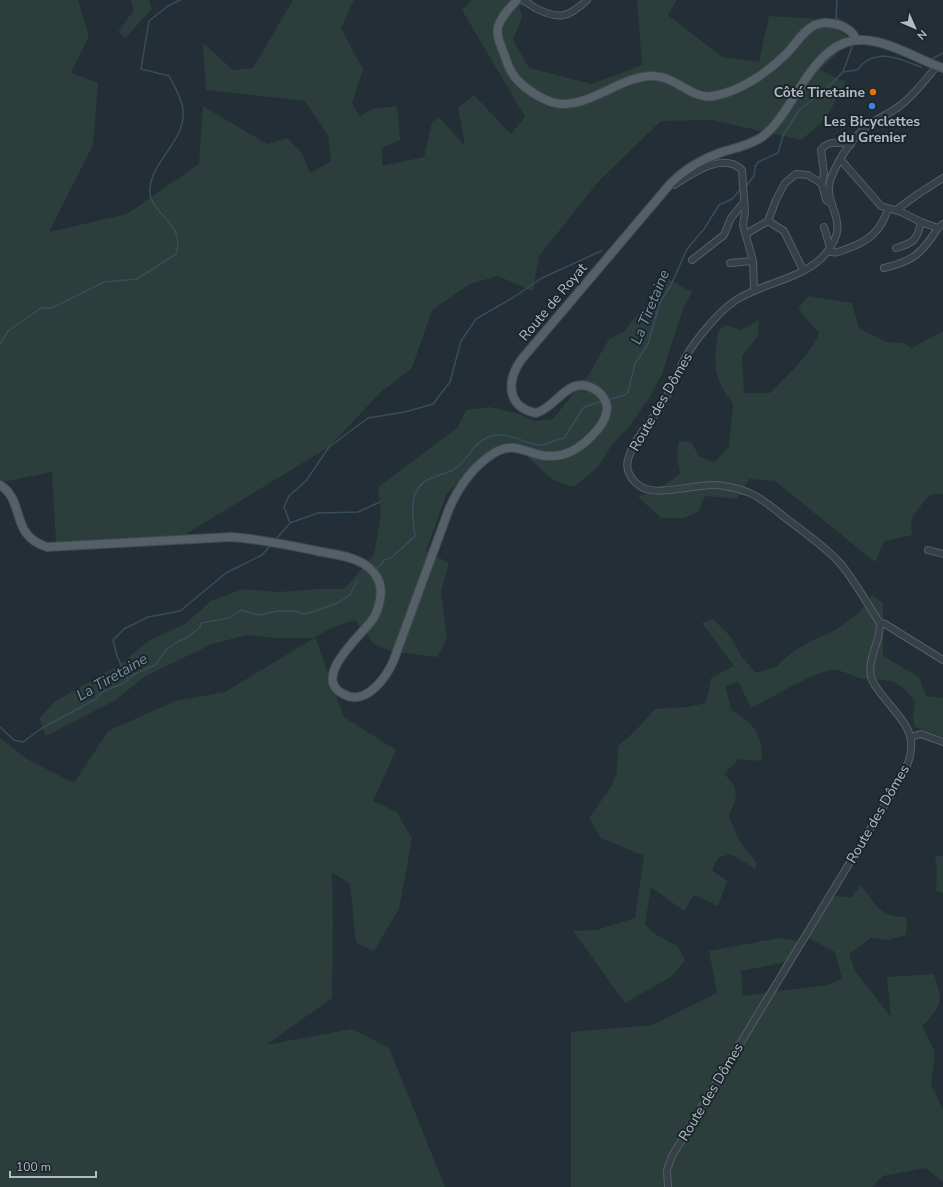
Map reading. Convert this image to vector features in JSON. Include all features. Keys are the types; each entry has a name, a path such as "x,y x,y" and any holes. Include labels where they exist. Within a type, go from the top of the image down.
{"main road":[{"path":"517,0 504,16 498,28 501,46 508,65 520,83 554,104 575,103 636,79 654,76 676,82 698,96 710,97 721,95 756,78 774,65 814,25 827,23 848,29 852,32 856,40"},
{"name":"Route de Royat","path":"0,485 8,492 13,501 25,533 38,544 47,547 231,537 255,539 343,556 365,564 375,575 379,584 380,599 377,611 372,620 342,656 334,670 335,685 339,690 351,697 359,696 372,690 388,672 457,491 468,475 483,461 496,452 508,448 521,448 539,455 555,457 571,453 587,441 599,428 606,416 607,406 602,395 592,388 582,385 571,387 551,406 536,413 521,407 516,401 512,394 512,378 521,360 671,183 695,163 752,143 762,136 781,115 811,70 822,57 838,46 856,40 873,41 940,67"}],"street":[{"path":"521,0 547,14 558,16 565,16 572,13 587,0"},
{"name":"Route des Dômes","path":"880,623 840,563 812,538 769,505 751,494 730,486 710,485 658,492 647,490 632,478 627,470 628,460 634,445 665,400 685,358 699,337 735,301 754,290 803,270 818,261 829,250 838,232 838,223 832,204 830,184 841,160 851,144 869,125 902,104 940,67"},
{"path":"832,204 826,200 822,184 824,173 821,150 823,146 833,143 851,144"},
{"path":"841,160 876,202 888,209 896,210 921,222 940,226 927,245 917,255 903,264 884,268"},
{"path":"671,183 674,185 700,168 714,164 733,163 739,167 744,174 743,225 753,262 754,290"},
{"path":"746,234 768,221 776,200 792,177 801,173 822,184"},
{"path":"896,210 943,178"},
{"path":"692,260 724,235 731,218 744,202"},
{"path":"824,227 829,250 836,253 868,240 883,223 888,209"},
{"path":"768,221 784,231 803,270"},
{"path":"896,248 912,242 918,235 921,222"},
{"path":"730,264 753,262"},
{"path":"928,550 943,554"},
{"path":"943,660 886,624 880,623 881,631 870,663 871,676 876,688 907,728 911,736 921,734 943,742"},
{"name":"Route des Dômes","path":"668,1187 667,1170 672,1156 904,773 912,752 911,736"}],"green space":[{"path":"0,0 78,0 89,36 71,73 98,83 93,145 49,232 127,214 199,164 203,106 267,144 287,138 302,153 310,173 331,161 328,135 305,101 206,90 203,43 233,70 253,68 293,0 354,0 341,28 363,69 352,103 360,117 371,109 397,106 400,140 382,148 382,166 424,157 432,122 439,117 465,146 458,108 474,95 511,134 525,117 462,10 472,0 518,0 522,17 513,40 529,68 592,84 642,65 637,0 677,0 668,15 722,57 759,62 769,16 821,19 846,35 846,45 820,70 846,82 825,120 801,140 712,120 661,121 598,182 539,256 533,291 498,276 470,284 432,310 412,368 381,392 329,447 181,537 101,543 56,542 52,472 8,481 0,481"},
{"path":"131,0 149,0 152,9 125,38 118,32 134,10"},
{"path":"668,279 692,292 683,309 662,374 649,398 629,427 613,443 598,467 574,487 553,480 513,444 484,454 446,495 426,551 449,563 441,592 447,639 437,657 390,651 374,644 355,620 336,626 315,637 344,717 396,750 373,801 397,812 412,839 399,909 374,951 356,943 350,884 332,872 332,998 266,1045 352,1029 389,1048 445,1187 0,1187 0,738 29,760 74,783 108,731 175,701 225,692 314,638 274,638 247,635 212,644 146,676 114,701 46,736 39,719 54,702 122,663 148,641 185,624 211,601 243,589 278,592 317,589 344,589 374,555 381,514 378,487 458,427 466,410 489,407 517,413 535,421 553,419 589,374 609,339 623,332"},
{"path":"808,296 852,303 859,328 886,342 903,343 912,348 943,331 943,494 930,495 918,509 911,524 913,535 884,541 875,562 775,481 749,479 737,499 705,496 698,512 684,518 661,518 638,497 666,484 680,474 677,456 679,441 691,442 699,456 714,463 729,447 733,404 721,386 716,369 715,361 718,331 726,325 741,330 759,320 758,336 742,356 744,393 770,393 804,358 815,342 819,333 798,309"},
{"path":"872,595 883,603 883,656 919,677 926,696 943,698 943,737 915,727 913,718 915,701 903,688 894,682 865,679 832,670 813,676 751,708 738,681 726,687 731,710 746,720 756,730 761,743 762,761 739,759 724,774 733,784 736,794 729,816 739,840 756,862 756,869 730,854 718,858 712,870 727,881 718,906 694,895 684,911 651,887 645,925 655,934 677,946 685,960 672,976 625,1003 573,931 596,930 635,918 644,856 601,838 589,818 611,787 617,773 618,746 634,732 655,709 687,707 706,703 711,678 734,666 702,623 713,619 730,636 742,657 756,673 776,667 792,652 815,639 834,631 859,613"},
{"path":"943,855 943,893 936,890 937,870 935,857"},
{"path":"861,885 875,904 885,912 898,917 907,917 906,935 888,940 871,938 849,954 855,971 891,1017 887,977 934,974 937,983 940,997 939,1003 934,1013 922,1026 935,1052 931,1084 943,1110 943,1182 926,1168 883,1176 872,1187 571,1187 571,1032 652,1025 717,993 709,951 779,938 799,941 787,962 741,971 743,996 826,985 842,979 835,952 808,938 834,896 851,897"}],"waterway":[{"path":"0,344 8,331 41,308 52,308 104,282 137,279 176,254 178,243 176,233 172,225 154,204 150,196 150,187 157,167 180,131 183,121 183,110 178,92 169,76 141,69 149,21 168,6 180,0"},
{"path":"837,0 836,18 848,25"},
{"path":"843,72 852,47"},
{"name":"La Tiretaine","path":"932,59 943,53"},
{"name":"La Tiretaine","path":"747,185 754,176 755,167 758,162 778,153 783,136 799,110 824,91 843,72 857,70 872,58 880,56 896,58 921,67"},
{"name":"La Tiretaine","path":"607,400 625,395 628,392 635,364 648,344 660,302 671,285 687,249 704,229 719,205 732,199 741,189"},
{"path":"277,538 290,523 284,507 289,496 306,481 329,447 368,418 405,412 433,404 450,382 461,341 476,319 514,297 542,278 601,251"},
{"name":"La Tiretaine","path":"376,568 382,564 384,560 391,558 415,536 413,520 414,498 418,488 427,480 453,470 459,466 477,444 489,437 502,435 537,445 546,444 564,438 584,407 602,401"},
{"path":"290,523 318,513 358,512 380,502"},
{"path":"128,680 117,656 113,640 124,629 148,617 180,611 226,573 262,555 269,547"},
{"name":"La Tiretaine","path":"0,727 14,740 23,742 42,728 96,699 102,692 124,683 133,675 155,665 166,650 179,641 187,638 200,627 201,623 229,618 241,610 259,615 278,611 296,611 303,614 309,613 338,603 350,595 357,581"}],"place":[{"name":"Côté Tiretaine","path":"873,92"},
{"name":"Les Bicyclettes du Grenier","path":"872,106"}]}
